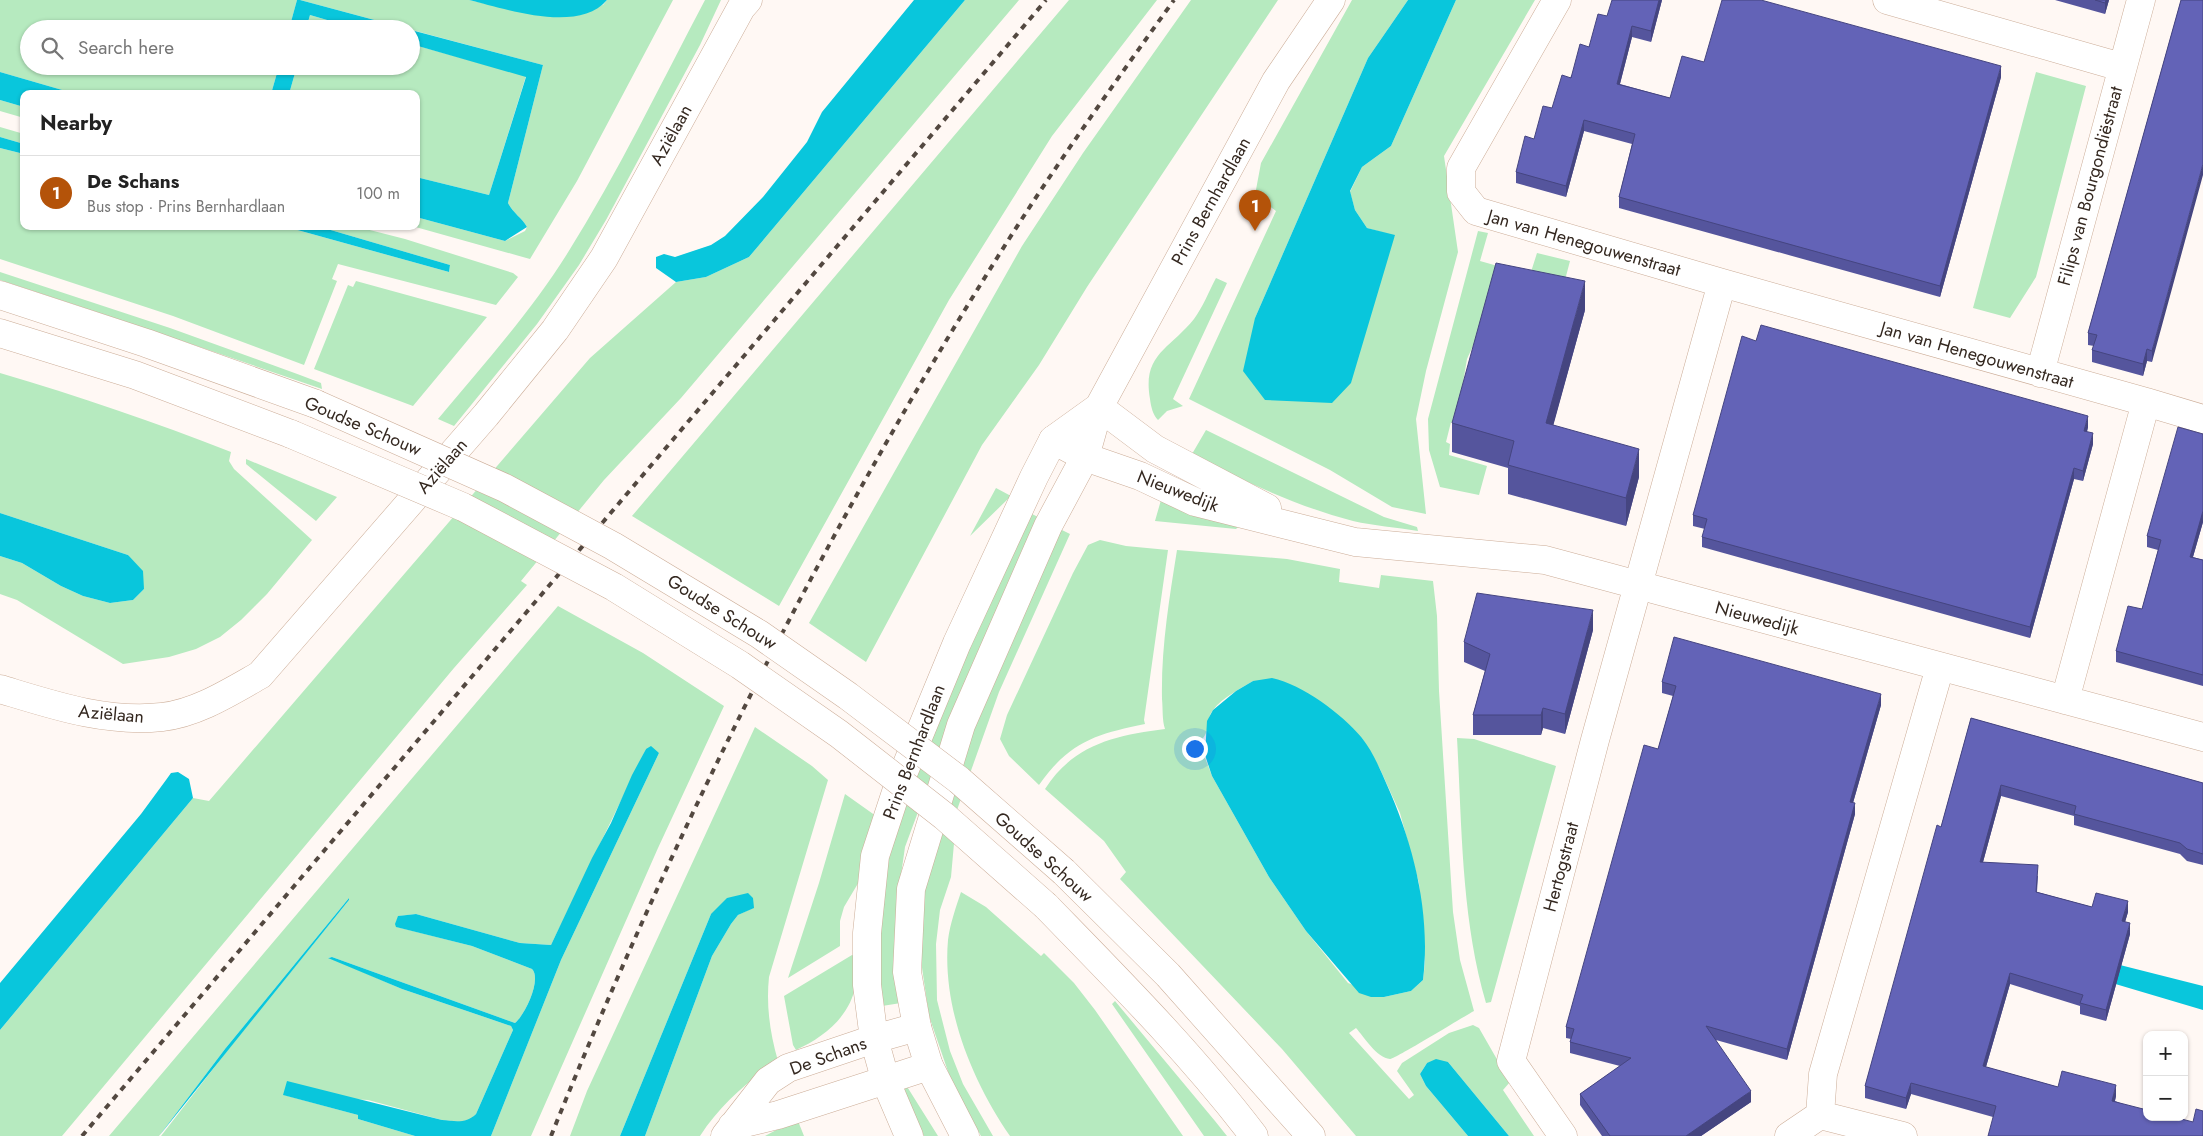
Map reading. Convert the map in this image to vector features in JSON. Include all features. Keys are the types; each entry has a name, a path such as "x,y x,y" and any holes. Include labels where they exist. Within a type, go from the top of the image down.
{"street":[{"name":"Prins Bernhardlaan","path":"965,1136 929,1066 917,1027 907,972 910,889 961,725 1048,526 1086,457 1099,407 1276,81 1331,0"},
{"name":"Jan van Henegouwenstraat","path":"1557,0 1462,168 1461,192 1476,211 1722,283 2146,402"},
{"path":"1887,0 2121,67"},
{"name":"Filips van Bourgondiëstraat","path":"2040,373 2121,67 2141,0"},
{"name":"Aziëlaan","path":"0,689 76,712 122,719 163,717 221,697 260,675 486,415 555,330 604,258 744,3"},
{"path":"1638,586 1722,283"},
{"name":"Goudse Schouw","path":"0,295 146,343 316,404 505,488 614,546 759,634 848,696 959,780 1064,872 1168,975 1311,1136"},
{"name":"Goudse Schouw","path":"0,333 135,375 291,434 462,507 614,586 732,660 839,734 944,816 1046,906 1142,1004 1227,1101 1254,1136"},
{"path":"2066,700 2146,402 2203,419"},
{"name":"Prins Bernhardlaan","path":"909,1136 886,1082 874,1039 867,985 867,933 875,856 898,786 957,643 1034,477 1053,440 1099,407"},
{"name":"Nieuwedijk","path":"1099,407 1155,449 1306,528"},
{"name":"Nieuwedijk","path":"1053,440 1086,457 1140,476 1195,502 1306,528 1355,542 1545,560 2203,737"},
{"name":"Hertogstraat","path":"1563,1136 1511,1060 1595,740 1638,586"},
{"path":"1820,1115 1823,1074 1940,667"},
{"name":"De Schans","path":"728,1131 768,1081 788,1068 874,1039 917,1027"},
{"name":"De Schans","path":"728,1131 886,1082 929,1066"},
{"path":"1789,1136 1820,1115 1903,1136"}],"green space":[{"path":"0,0 297,0 291,20 20,20 20,75 276,75 272,90 62,90 0,72"},
{"path":"300,0 469,0 542,16 603,5 607,0 673,0 577,181 530,259 420,228 420,218 505,241 525,231 527,227 508,203 543,65 420,32 420,20 375,20"},
{"path":"705,0 721,0 700,45 606,220 579,265 537,324 454,426 438,419 522,318 553,276 586,223 621,160"},
{"path":"965,0 1019,0 681,398 604,480 521,581 527,585 454,668 62,1136 0,1136 0,1030 193,798 209,801 590,358 676,282 706,277 749,257"},
{"path":"1069,0 1157,0 1052,136 949,300 779,606 632,516"},
{"path":"1191,0 1278,0 1087,287 1039,365 982,445 866,662 809,623 1022,246 1083,153"},
{"path":"1352,0 1408,0 1368,58 1255,318 1395,236 1367,228 1355,210 1350,192 1362,167 1391,146 1456,0 1535,0 1444,156 1458,252 1426,371 1416,419 1426,514 1392,507 1330,470 1189,399 1276,211 1255,195 1261,163"},
{"path":"310,15 327,20 309,20"},
{"path":"420,47 526,76 489,195 420,178 420,90 290,90 294,75 420,75"},
{"path":"2036,72 2086,86 2036,277 2010,318 1973,308"},
{"path":"0,100 20,106 20,117 0,111"},
{"path":"0,127 20,133 20,143 0,137"},
{"path":"0,148 20,153 20,230 297,230 449,272 450,265 331,230 370,230 405,239 513,273 518,277 496,305 338,264 332,279 337,281 304,365 173,316 0,259"},
{"path":"1478,231 1488,233 1480,261 1530,275 1537,253 1570,261 1565,280 1477,337 1467,359 1456,424 1451,422 1446,442 1450,444 1449,455 1487,466 1479,495 1440,487 1429,450 1428,419"},
{"path":"0,272 170,328 300,375 321,383 322,389 0,280"},
{"path":"1216,278 1227,283 1173,399 1183,406 1167,411 1158,420 1150,399 1150,372 1154,362 1160,353 1194,319"},
{"path":"356,281 487,317 413,406 314,369 348,285 353,287"},
{"path":"0,373 116,410 231,452 229,461 234,469 312,540 267,594 241,620 220,637 196,649 169,657 123,664 17,600 0,594 0,556 22,563 61,586 83,596 110,603 133,600 144,589 128,555 0,513"},
{"path":"1206,430 1384,517 1417,527 1418,531 1361,523 1332,515 1270,492 1231,474 1192,454"},
{"path":"246,459 337,497 316,521 246,464"},
{"path":"996,488 1011,496 970,536"},
{"path":"1161,500 1238,527 1236,529 1155,521"},
{"path":"1028,512 1040,518 960,699 905,847 899,889 901,1003 882,1006 879,958 880,912 889,852 946,697"},
{"path":"1060,529 1070,534 999,692 957,810 951,877 940,910 936,944 937,1000 950,1051 963,1084 993,1136 981,1136 954,1089 929,1016 919,947 926,856 942,801"},
{"path":"1100,540 1126,546 1168,550 1144,720 1145,724 1098,736 1085,742 1061,759 1039,785 1009,756 1000,739 1007,715 1073,573 1088,545"},
{"path":"1177,550 1287,559 1340,569 1339,582 1379,588 1381,575 1433,581 1437,616 1439,691 1453,912 1460,960 1474,1011 1390,1059 1380,1055 1356,1028 1349,1033 1409,1099 1414,1095 1397,1071 1402,1063 1449,1033 1473,1025 1479,1028 1510,1082 1503,1090 1534,1136 1509,1136 1448,1062 1427,1063 1420,1074 1426,1086 1468,1136 1356,1136 1282,1049 1120,879 1126,872 1104,841 1045,789 1056,774 1082,752 1112,739 1165,729 1162,699 1163,662 1166,624","holes":["1253,681 1362,738 1380,769 1400,813 1419,883 1425,962 1423,980 1411,991 1384,997 1348,983 1306,931 1269,877 1212,776 1199,742 1206,734 1209,718 1217,705"]},
{"path":"558,606 643,653 724,706 658,848 531,1136 491,1136 561,960 659,753 646,749 551,945 520,943 416,914 399,916 396,922 397,927 472,946 532,969 535,974 534,988 523,1013 515,1023 328,957 402,989 511,1026 513,1030 476,1114 471,1119 461,1122 442,1120 368,1100 284,1095 358,1115 358,1119 415,1136 161,1136 349,898 225,1049 159,1136 109,1136"},
{"path":"755,727 812,766 828,780 769,977 769,1019 778,1061 735,1094 708,1124 700,1136 645,1136 712,956 738,915 753,908 711,914 620,1136 570,1136 587,1091"},
{"path":"1457,738 1474,739 1556,766 1491,1002 1486,1003 1478,971 1467,905"},
{"path":"845,794 876,816 860,880 844,907 840,921 840,946 788,978 819,883"},
{"path":"961,892 986,907 1041,956 1044,953 1074,983 1183,1136 1010,1136 983,1092 962,1043 955,1017 947,966 948,940"},
{"path":"852,955 856,957 856,984 848,1006 842,1016 826,1032 796,1050 793,1045 784,996"},
{"path":"1115,1001 1227,1136 1204,1136 1112,1004"},
{"path":"903,1085 906,1085 938,1136 924,1136 902,1093"},
{"path":"793,1121 798,1121 804,1136 765,1136"}],"water":[{"path":"297,0 300,0 374,20 327,20 310,15 309,20 291,20"},
{"path":"469,0 607,0 594,10 578,16 560,17 521,13"},
{"path":"914,0 965,0 749,257 706,277 676,282 656,268 656,257 664,254 675,257 711,245 725,236 763,197 807,142 822,112"},
{"path":"1408,0 1456,0 1391,146 1362,167 1350,191 1355,210 1367,228 1395,235 1351,383 1332,403 1265,400 1243,371 1255,318 1368,58"},
{"path":"420,32 543,65 508,203 527,227 505,241 420,218 420,178 489,195 526,77 420,47"},
{"path":"0,72 62,90 20,90 20,106 0,100"},
{"path":"276,75 294,75 290,90 272,90"},
{"path":"0,137 20,143 20,153 0,148"},
{"path":"297,230 331,230 450,265 449,272"},
{"path":"0,513 128,555 143,571 144,589 133,600 110,603 83,596 61,586 22,563 0,556"},
{"path":"1272,678 1309,693 1343,719 1366,743 1382,773 1405,832 1418,880 1422,905 1425,930 1423,980 1411,991 1384,997 1371,997 1359,993 1306,931 1269,877 1212,776 1205,755 1207,721 1213,710 1236,691 1253,681"},
{"path":"651,746 659,753 561,960 491,1136 415,1136 358,1119 358,1115 283,1095 287,1081 442,1120 464,1121 476,1114 513,1030 511,1026 402,989 328,958 332,957 515,1023 523,1013 534,988 535,974 532,969 472,946 396,927 395,924 398,916 416,914 520,943 551,945 592,858 611,823 632,775 646,749"},
{"path":"178,772 189,779 193,798 0,1030 0,983 141,814 171,773"},
{"path":"748,893 753,898 754,908 738,915 712,956 645,1136 620,1136 711,914 727,898"},
{"path":"349,898 349,900 159,1136 225,1049"},
{"path":"2033,943 2203,986 2203,1010 2031,959"},
{"path":"1436,1059 1448,1062 1509,1136 1468,1136 1426,1086 1420,1074 1427,1063"}],"building":[{"path":"1612,0 1659,0 1651,31 1632,26 1617,84 1670,98 1682,56 1704,62 1722,0 1761,0 2001,66 1940,286 1619,197 1635,134 1584,120 1566,186 1516,172 1525,136 1534,139 1543,106 1552,108 1562,75 1571,78 1580,44 1589,47 1598,14 1607,16"},
{"path":"2095,0 2106,0 2105,3"},
{"path":"2181,0 2203,0 2203,164 2152,351 2147,349 2143,364 2092,350 2097,335 2088,333"},
{"path":"1496,263 1585,281 1546,423 1639,449 1626,498 1508,465 1514,441 1452,423"},
{"path":"1761,325 2088,416 2084,431 2093,433 2083,471 2074,468 2030,627 1702,537 1707,519 1693,515 1742,336 1756,341"},
{"path":"2178,427 2203,434 2203,511 2190,557 2203,560 2203,675 2116,651 2128,606 2142,609 2161,540 2147,536"},
{"path":"1477,593 1593,610 1565,714 1543,708 1541,715 1473,715 1490,654 1464,642"},
{"path":"1674,637 1881,694 1850,802 1855,803 1787,1049 1706,1026 1751,1091 1686,1136 1610,1136 1580,1094 1631,1058 1570,1042 1574,1029 1566,1027 1644,745 1658,749 1676,686 1662,682"},
{"path":"1971,718 2203,783 2203,854 2187,849 2180,843 2074,814 2076,806 2001,785 1980,862 2038,865 2036,892 2092,907 2096,893 2128,901 2122,921 2130,923 2106,1010 2080,1003 2083,995 2010,973 1983,1066 2058,1087 2062,1071 2116,1085 2112,1101 2143,1109 2143,1121 2193,1122 2196,1109 2203,1111 2203,1136 1988,1136 1996,1106 1911,1083 1906,1098 1865,1086 1937,825 1941,827"}],"railway":[{"path":"82,1136 1046,0"},
{"path":"551,1136 598,1022 648,909 754,687 811,578 933,363 997,258 1061,160 1174,0"}],"place":[{"name":"De Schans","path":"1255,231"}]}
